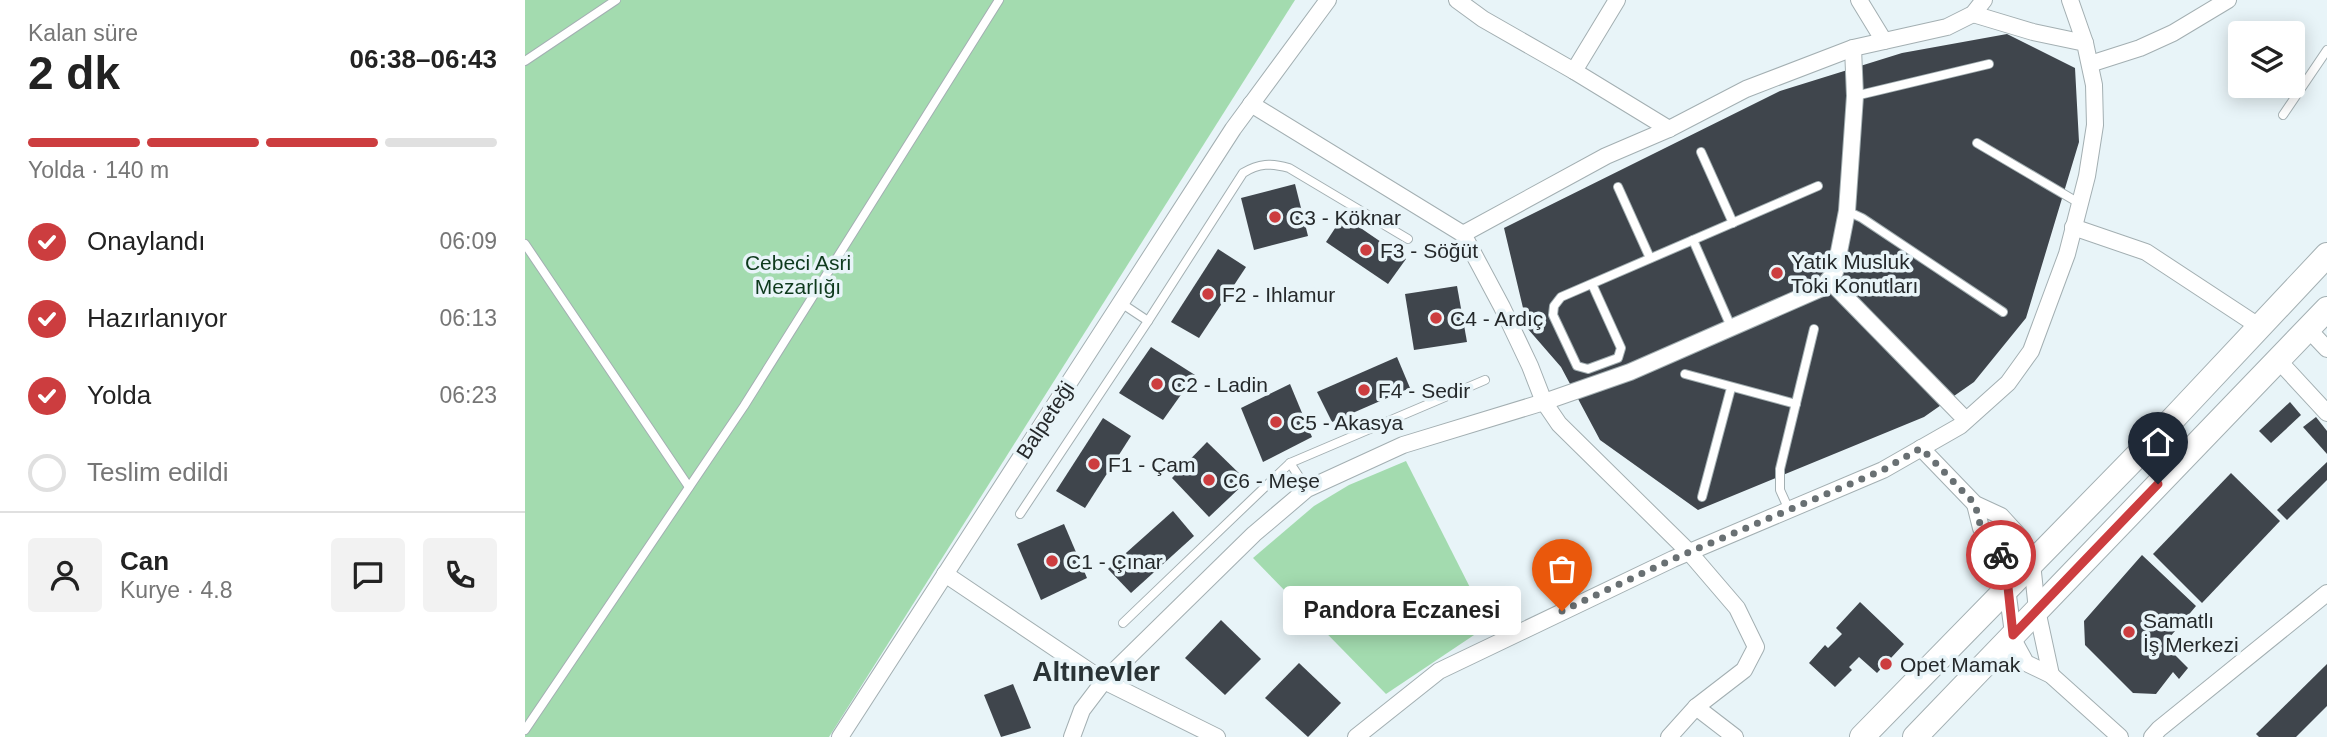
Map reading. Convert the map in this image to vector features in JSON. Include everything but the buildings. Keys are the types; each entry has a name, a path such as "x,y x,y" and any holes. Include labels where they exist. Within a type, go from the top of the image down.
{"main road":[{"path":"1862,737 2327,255"},
{"path":"1915,737 2327,309"}],"street":[{"name":"Balpeteği","path":"840,737 1251,104 1328,0"},
{"path":"1457,0 1483,19 1669,129"},
{"path":"1574,71 1617,0"},
{"path":"1859,0 1884,41"},
{"path":"1463,234 1606,156 1669,129 1746,89 1853,48 1947,27 1973,14 1984,0"},
{"path":"1356,737 1440,671 1586,598 1883,470 1966,420 2008,383 2031,351 2067,254 2087,176 2095,125 2094,85 2085,43 2070,0"},
{"path":"2090,64 2162,38 2228,0"},
{"path":"1973,14 2033,32 2085,43"},
{"path":"1072,737 1083,710 1104,681 1254,534 1307,489 1403,445 1630,372 1822,288 1835,272 1847,211 1855,96 1853,48"},
{"path":"1251,104 1463,234 1502,307 1530,366 1543,402 1559,424 1689,552 1737,608 1756,647 1744,670 1696,708 1669,737"},
{"path":"2073,227 2146,252 2260,327"},
{"path":"1829,280 1966,420"},
{"path":"2308,329 2327,349"},
{"path":"2279,360 2327,413"},
{"path":"1921,448 1975,504 2001,516 2022,539 2032,563 2037,610 2051,675"},
{"path":"1975,504 1981,528 2003,558 2014,641 2026,663 2051,675 2120,737"},
{"path":"945,574 1104,681 1217,737"},
{"path":"2152,737 2327,593"},
{"path":"1696,708 1735,737"}],"lane":[{"path":"525,61 616,0"},
{"path":"525,730 744,406 999,0"},
{"path":"2283,115 2327,50"},
{"path":"1855,96 1989,64"},
{"path":"1977,143 2079,203"},
{"path":"1701,152 1733,223"},
{"path":"1020,514 1243,173 1256,165 1272,163 1289,168 1408,239"},
{"path":"1592,284 1621,348 1618,358 1588,369 1577,366 1553,315 1561,297 1818,186"},
{"path":"1618,187 1650,258"},
{"path":"1847,211 1863,218 2003,312"},
{"path":"1693,240 1732,329"},
{"path":"525,244 689,487"},
{"path":"1121,303 1147,321"},
{"path":"1789,510 1780,490 1780,469 1814,329"},
{"path":"1685,374 1796,404"},
{"path":"1123,623 1290,463 1485,380"},
{"path":"1702,496 1731,388"},
{"path":"1290,463 1307,489"}],"green space":[{"name":"Cebeci Asri Mezarlığı","path":"525,0 1295,0 829,737 525,737"},
{"path":"1406,461 1489,625 1386,694 1253,558 1314,506 1349,485"}],"way so far":[{"path":"1562,611 1673,559 1883,470 1921,448 1975,504 1981,528 2001,555"}],"place":[{"name":"C3 - Köknar","path":"1275,217"},
{"name":"F3 - Söğüt","path":"1366,250"},
{"name":"Yatık Musluk Toki Konutları","path":"1777,273"},
{"name":"F2 - Ihlamur","path":"1208,294"},
{"name":"C4 - Ardıç","path":"1436,318"},
{"name":"C2 - Ladin","path":"1157,384"},
{"name":"F4 - Sedir","path":"1364,390"},
{"name":"C5 - Akasya","path":"1276,422"},
{"name":"F1 - Çam","path":"1094,464"},
{"name":"C6 - Meşe","path":"1209,480"},
{"name":"C1 - Çınar","path":"1052,561"},
{"name":"Pandora Eczanesi","path":"1562,611"},
{"name":"Samatlı İş Merkezi","path":"2129,632"},
{"name":"Opet Mamak","path":"1886,664"}],"district":[{"name":"Altınevler","path":"1096,671"}],"route":[{"path":"2001,555 2008,587 2013,635 2158,484"}]}
